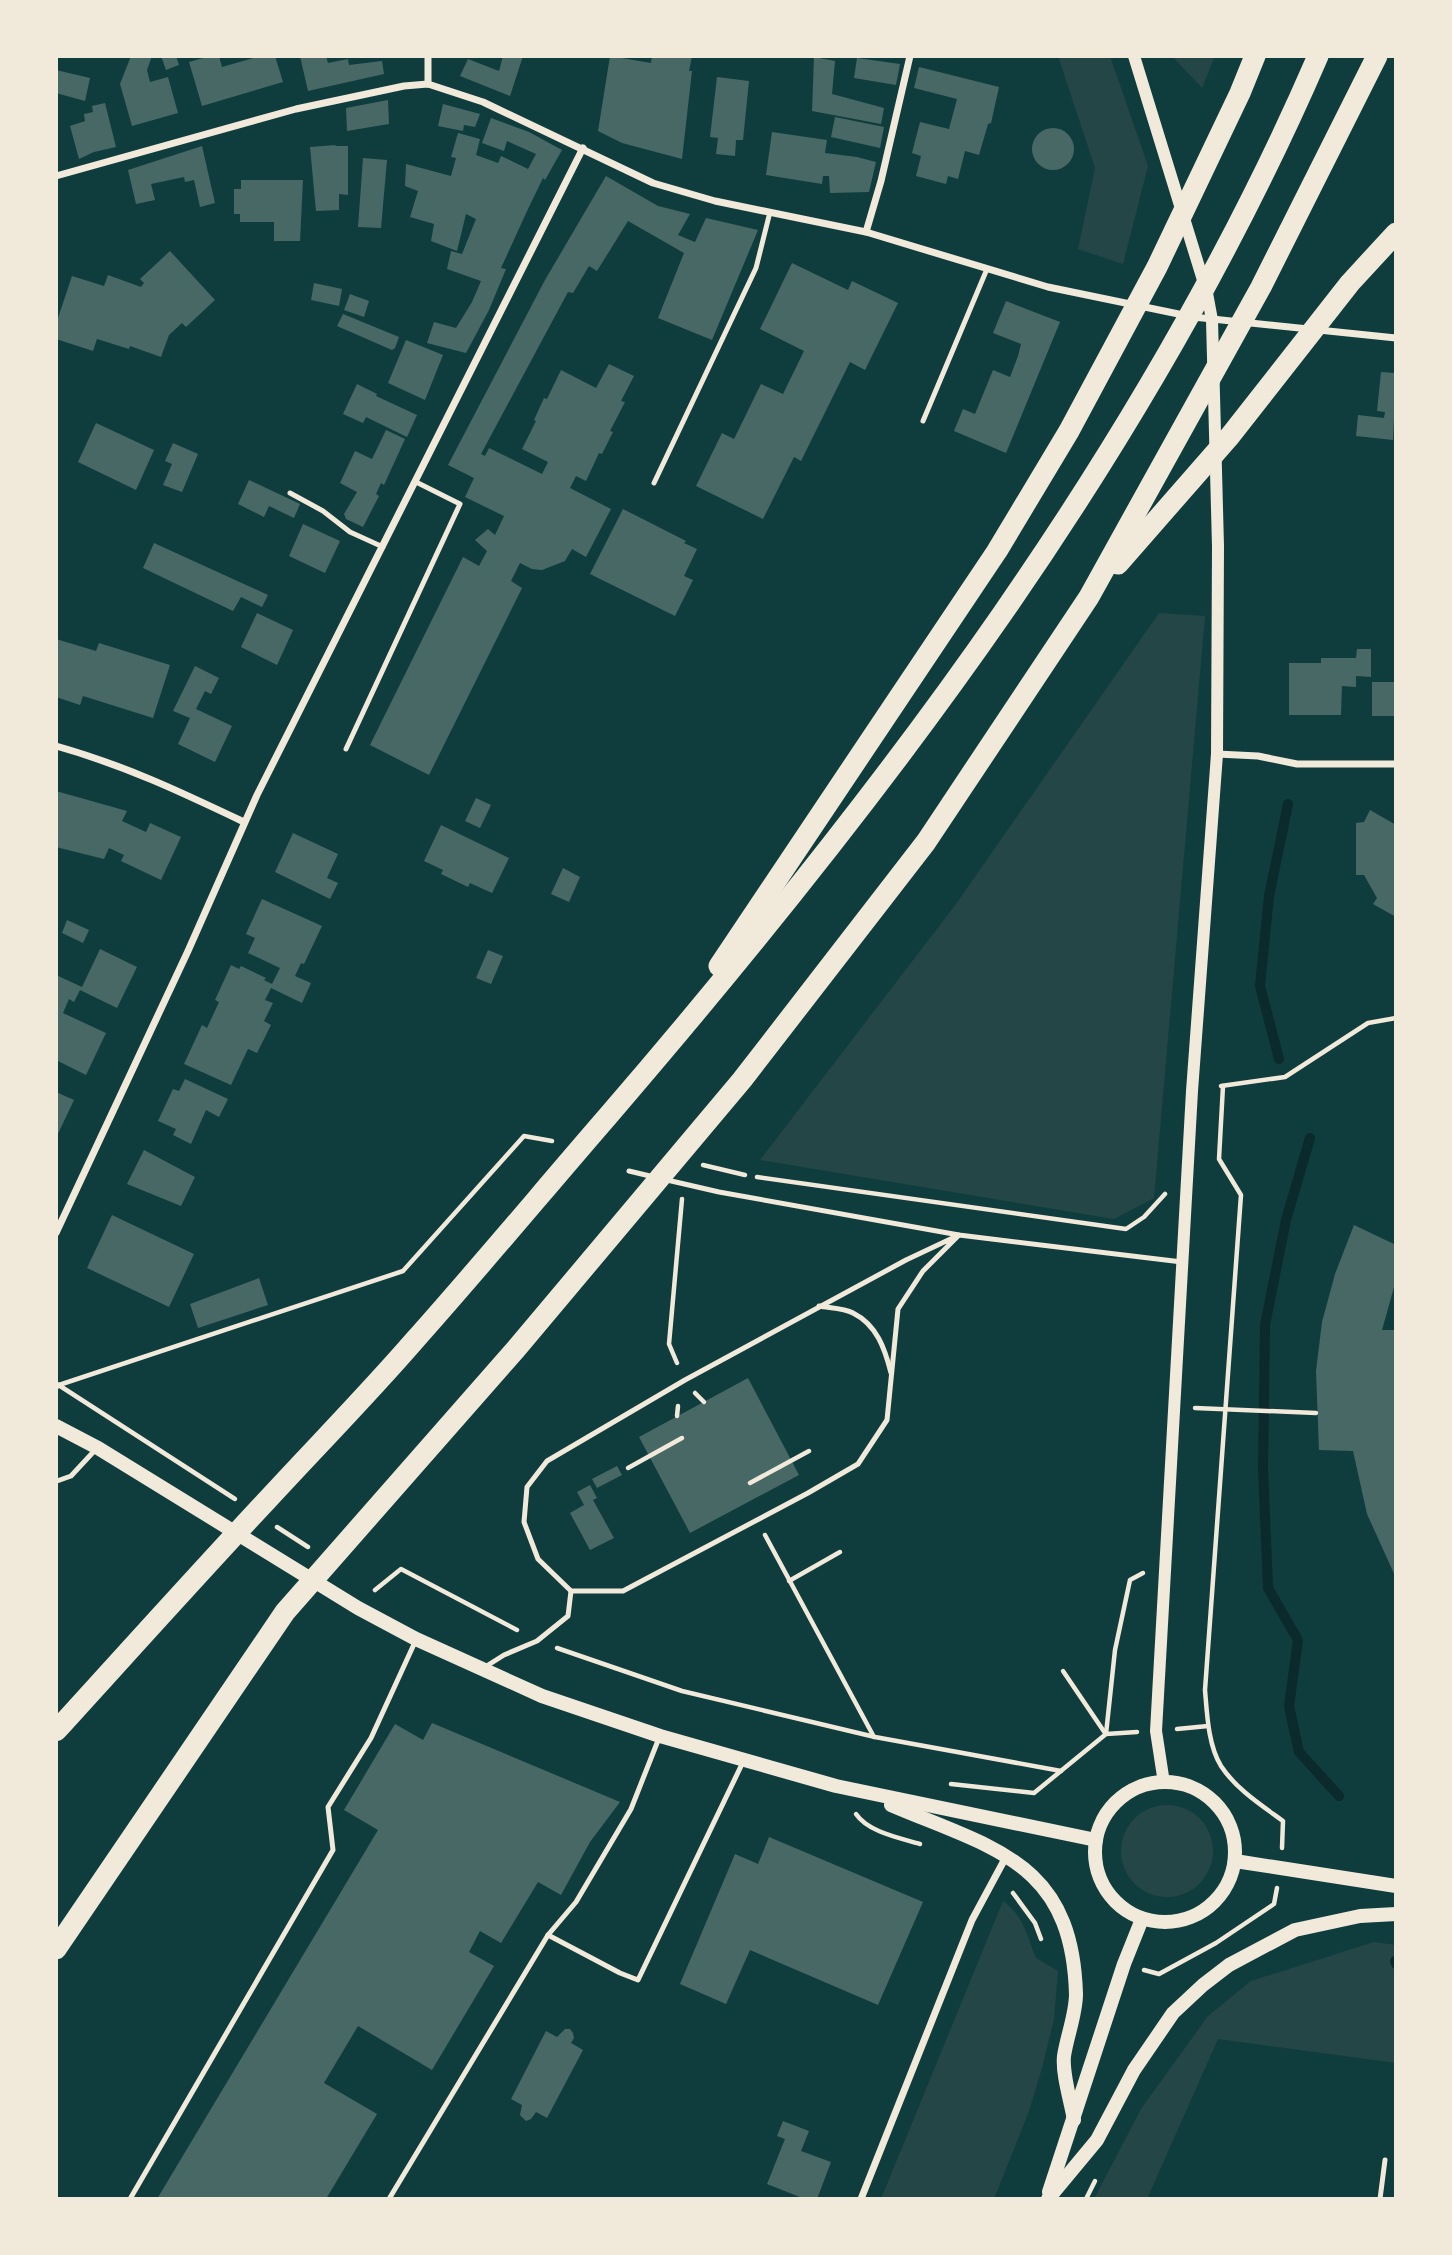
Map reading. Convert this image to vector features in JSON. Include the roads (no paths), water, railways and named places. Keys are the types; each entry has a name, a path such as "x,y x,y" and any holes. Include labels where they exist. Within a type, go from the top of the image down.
{"highway":[{"path":"653,1063 848,778 997,551 1069,431 1157,267 1255,56"},
{"path":"56,1731 412,1343 763,932 893,768 1034,569 1115,439 1196,303 1291,118 1318,56"},
{"path":"56,1948 285,1612 516,1349 742,1080 926,842 1089,597 1261,287 1377,56"},
{"path":"1089,597 1230,436 1342,293 1396,233"}],"main road":[{"path":"56,1426 98,1448 358,1608 416,1639 542,1696 660,1736 864,1793 1096,1840"},
{"path":"1164,1783 1181,1784 1197,1790 1216,1806 1230,1827 1234,1843 1234,1861 1230,1878 1222,1893 1209,1906 1194,1916 1159,1922 1142,1919 1127,1912 1105,1888 1098,1873 1096,1840 1105,1818 1119,1799 1140,1788 1164,1783"},
{"path":"864,1793 1007,1855 1040,1882 1060,1911 1071,1954 1076,1996 1063,2060 1074,2120"},
{"path":"1234,1861 1396,1886"},
{"path":"1047,2199 1097,2140 1134,2070 1173,2013 1203,1985 1229,1965 1295,1930 1360,1916 1396,1914"},
{"path":"1047,2199 1124,1964 1142,1919"}],"street":[{"path":"428,56 428,85"},
{"path":"866,232 881,181 910,56"},
{"path":"1134,56 1207,293 1212,320 1219,546 1217,754 1192,1091 1156,1731 1164,1783"},
{"path":"56,176 296,109 404,86 428,85 483,102 653,183 715,201 866,232 1048,287 1212,320 1396,338"},
{"path":"56,1233 188,951 244,822 583,148"},
{"path":"56,746 141,773 244,822"},
{"path":"1217,754 1258,756 1297,764 1396,764"},
{"path":"861,2199 972,1920 1007,1855"}],"lane":[{"path":"654,483 755,268 770,212"},
{"path":"923,421 987,269"},
{"path":"346,749 460,504 416,482"},
{"path":"290,493 323,511 350,532 383,547"},
{"path":"629,1171 683,1184 959,1235 1182,1262"},
{"path":"959,1235 923,1271 898,1309 887,1420 858,1464 623,1591 571,1591 538,1559 524,1522 527,1487 547,1461 819,1306 959,1235"},
{"path":"819,1306 852,1312 870,1326 884,1345 892,1377"},
{"path":"57,1481 71,1476 98,1448"},
{"path":"483,1669 504,1655 537,1640 568,1616 571,1591"},
{"path":"130,2199 332,1850 328,1808 371,1738 416,1639"},
{"path":"389,2199 548,1935 576,1902 631,1809 660,1736"},
{"path":"548,1935 638,1980 744,1760"},
{"path":"1380,2199 1385,2161"}],"waterway":[{"path":"1279,1059 1260,986 1269,896 1288,804"},
{"path":"1310,1138 1286,1220 1265,1325 1263,1469 1268,1588 1298,1640 1289,1706 1299,1752 1339,1796"}]}
